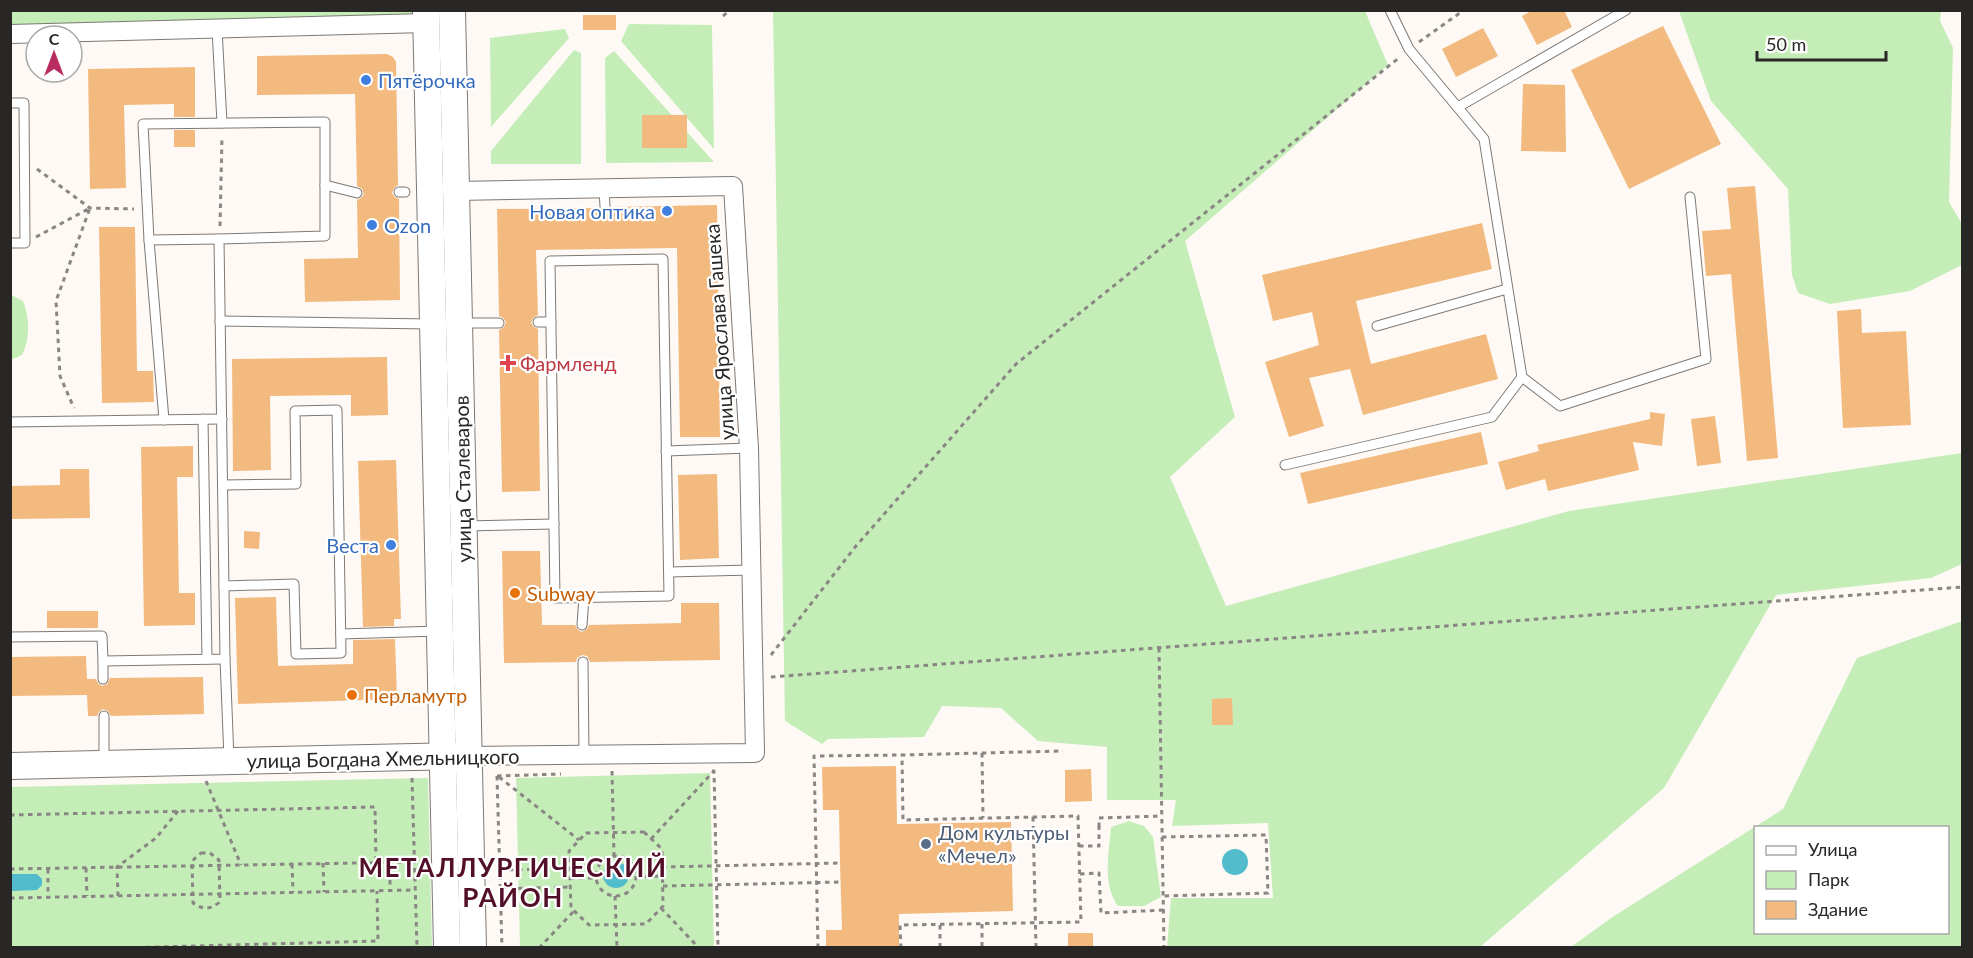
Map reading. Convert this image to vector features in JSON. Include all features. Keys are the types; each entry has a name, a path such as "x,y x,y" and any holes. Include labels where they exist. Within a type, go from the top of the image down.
{"main road":[{"name":"улица Сталеваров","path":"452,10 473,948"},
{"name":"улица Сталеваров","path":"426,17 447,948"},
{"name":"улица Богдана Хмельницкого","path":"10,766 468,756"}],"street":[{"path":"10,34 217,29 426,17"},
{"name":"улица Ярослава Гашека","path":"456,191 733,186 749,448 754,753"},
{"name":"улица Богдана Хмельницкого","path":"468,756 754,753"}],"lane":[{"path":"1390,10 1409,49 1484,139 1522,377 1560,406 1706,359 1690,197"},
{"path":"1458,107 1626,10"},
{"path":"217,29 222,123"},
{"path":"10,103 24,103 25,243 10,243"},
{"path":"149,240 326,236 325,122 143,124 149,240 164,420"},
{"path":"325,185 357,193"},
{"path":"604,188 605,207"},
{"path":"217,762 225,659 219,239"},
{"path":"606,249 606,260"},
{"path":"663,259 669,596 555,598 551,322 549,261 663,259"},
{"path":"1377,326 1508,289"},
{"path":"220,321 433,324"},
{"path":"538,322 551,322"},
{"path":"459,323 499,323"},
{"path":"1285,465 1492,417 1522,377"},
{"path":"223,485 296,484 295,411 337,410 341,653 296,654 294,585 224,586"},
{"path":"203,419 207,659"},
{"path":"10,422 222,419"},
{"path":"666,451 749,448"},
{"path":"463,526 554,524"},
{"path":"669,572 752,570"},
{"path":"582,625 584,597"},
{"path":"341,634 440,631"},
{"path":"10,637 102,636 103,679"},
{"path":"103,661 225,659"},
{"path":"583,662 584,755"},
{"path":"104,716 104,764"}],"path":[{"path":"723,16 730,10"},
{"path":"754,678 856,546 1016,364 1409,49 1464,10"},
{"path":"219,239 222,123"},
{"path":"24,159 90,208"},
{"path":"79,421 60,376 56,301 90,208"},
{"path":"25,243 90,208 145,209"},
{"path":"754,678 1962,587"},
{"path":"1159,648 1164,948"},
{"path":"818,948 814,756 1063,751"},
{"path":"982,753 983,818"},
{"path":"612,754 614,856"},
{"path":"901,948 900,925 1081,922 1078,816 903,820 902,754"},
{"path":"217,762 206,782 242,865"},
{"path":"703,771 714,771"},
{"path":"651,838 714,771"},
{"path":"714,771 718,948"},
{"path":"497,776 566,774"},
{"path":"497,776 579,840"},
{"path":"497,776 502,948"},
{"path":"412,778 417,948"},
{"path":"10,815 375,807 376,863"},
{"path":"117,867 156,838 178,811"},
{"path":"1079,846 1099,846 1099,818 1162,816"},
{"path":"1033,817 1036,948"},
{"path":"644,832 651,838 662,849 663,906 661,909 646,924 589,925 571,908 570,850 586,833 644,832"},
{"path":"1162,837 1266,835 1268,893 1164,896"},
{"path":"201,854 210,854 219,860 220,902 211,909 202,909 193,903 192,866 192,861 201,854"},
{"path":"614,856 625,858 633,866 636,877 633,886 625,894 615,896 599,887 596,878 598,867 604,859 614,856"},
{"path":"390,862 390,890"},
{"path":"10,869 415,862"},
{"path":"662,867 840,863"},
{"path":"292,864 293,892"},
{"path":"323,864 324,892"},
{"path":"117,867 118,896"},
{"path":"86,868 87,896"},
{"path":"48,869 48,897"},
{"path":"500,870 570,869"},
{"path":"1080,874 1099,873 1101,913 1164,910"},
{"path":"636,877 663,876"},
{"path":"570,878 596,878"},
{"path":"663,886 841,882"},
{"path":"500,889 570,887"},
{"path":"10,898 415,890"},
{"path":"120,948 378,941 377,891"},
{"path":"615,896 617,948"},
{"path":"661,909 699,948"},
{"path":"539,948 574,911"},
{"path":"981,924 982,948"},
{"path":"940,925 940,948"}],"green space":[{"path":"415,10 415,16 11,26 10,11"},
{"path":"773,11 1365,11 1388,65 1185,241 1235,417 1170,477 1226,606 1569,511 1962,453 1962,564 1931,578 1776,595 1664,788 1480,947 1167,947 1171,898 1273,898 1268,823 1172,826 1176,800 1107,800 1107,747 1038,741 1001,708 942,706 924,737 828,739 822,744 785,721"},
{"path":"1679,11 1941,11 1940,21 1953,48 1949,202 1962,224 1962,265 1910,291 1830,304 1798,293 1792,275 1788,189 1711,101"},
{"path":"629,24 712,25 714,149 621,41"},
{"path":"565,29 569,38 491,127 490,38"},
{"path":"574,50 581,53 581,164 491,164 491,151"},
{"path":"614,51 714,162 606,163 605,58"},
{"path":"11,295 23,301 28,328 27,342 22,355 11,360"},
{"path":"1962,621 1962,947 1571,947 1611,918 1754,827 1754,934 1949,934 1949,826 1756,826 1783,809 1857,658"},
{"path":"710,773 714,947 520,947 516,778"},
{"path":"428,778 432,947 11,947 10,787"},
{"path":"1129,821 1144,826 1153,837 1161,897 1144,906 1118,906 1108,878 1111,827"}],"water":[{"path":"1235,849 1244,853 1248,862 1244,871 1235,875 1226,871 1222,862 1226,853"},
{"path":"616,862 625,866 629,875 625,884 616,888 607,884 603,875 607,866"},
{"path":"11,874 37,874 42,879 42,885 37,890 11,891"}],"building":[{"path":"1533,10 1564,10 1572,27 1537,45 1522,16"},
{"path":"583,15 616,15 616,30 583,30"},
{"path":"1663,26 1721,144 1629,189 1571,70"},
{"path":"1483,28 1498,56 1456,77 1442,49"},
{"path":"387,54 396,62 398,185 392,193 399,199 400,300 305,302 304,259 358,258 357,200 364,194 357,186 355,94 257,95 257,56"},
{"path":"195,67 195,117 174,117 174,104 124,105 126,188 90,189 88,69"},
{"path":"1523,84 1565,85 1566,152 1521,151"},
{"path":"642,115 687,115 687,148 642,148"},
{"path":"174,130 195,130 195,147 174,147"},
{"path":"1755,186 1778,458 1747,461 1731,274 1706,276 1702,231 1731,229 1727,188"},
{"path":"717,205 720,437 680,437 677,248 536,250 538,315 531,323 538,329 540,491 502,492 499,330 506,322 499,316 497,209 598,208 605,214 612,207"},
{"path":"1482,223 1492,269 1356,301 1371,364 1486,334 1498,379 1363,415 1350,369 1309,378 1324,426 1289,437 1265,362 1319,345 1312,312 1273,321 1262,275"},
{"path":"99,227 135,227 137,371 153,371 154,402 102,403"},
{"path":"1861,309 1862,333 1906,331 1911,425 1843,428 1837,311"},
{"path":"387,357 388,415 351,416 351,395 270,396 271,470 233,471 232,359"},
{"path":"1650,412 1665,414 1662,446 1633,442 1639,470 1548,491 1545,479 1506,490 1498,462 1539,451 1537,445 1650,419"},
{"path":"1715,416 1721,463 1697,466 1691,419"},
{"path":"1481,432 1488,464 1308,504 1300,473"},
{"path":"193,446 193,477 177,477 179,593 195,593 195,625 144,626 141,447"},
{"path":"396,460 401,619 394,619 394,626 363,627 358,461"},
{"path":"60,469 89,469 90,518 10,519 10,486 60,485"},
{"path":"717,474 719,558 680,560 678,475"},
{"path":"244,531 260,532 259,549 244,548"},
{"path":"502,551 540,551 542,625 575,625 582,632 589,625 681,623 681,603 719,603 720,660 590,662 587,656 582,655 577,658 576,662 504,663"},
{"path":"276,597 278,666 353,664 353,640 395,639 397,699 238,704 235,598"},
{"path":"47,611 98,611 98,628 47,628"},
{"path":"86,656 87,679 96,679 102,686 107,684 110,678 203,677 204,714 111,716 103,709 97,716 88,716 87,695 10,696 10,657"},
{"path":"1232,698 1233,725 1212,725 1212,699"},
{"name":"Дом культуры «Мечел»","path":"896,766 897,824 1011,822 1013,911 899,914 899,948 826,948 826,930 842,930 839,810 823,810 822,767"},
{"path":"1091,769 1092,801 1065,802 1065,770"},
{"path":"1068,933 1093,933 1093,948 1068,948"}],"place":[{"name":"Пятёрочка","path":"366,80"},
{"name":"Новая оптика","path":"667,211"},
{"name":"Ozon","path":"372,225"},
{"name":"Фармленд","path":"508,363"},
{"name":"Веста","path":"391,545"},
{"name":"Subway","path":"515,593"},
{"name":"Перламутр","path":"352,695"},
{"name":"Дом культуры «Мечел»","path":"926,844"}],"district":[{"name":"МЕТАЛЛУРГИЧЕСКИЙ РАЙОН","path":"513,882"}]}
